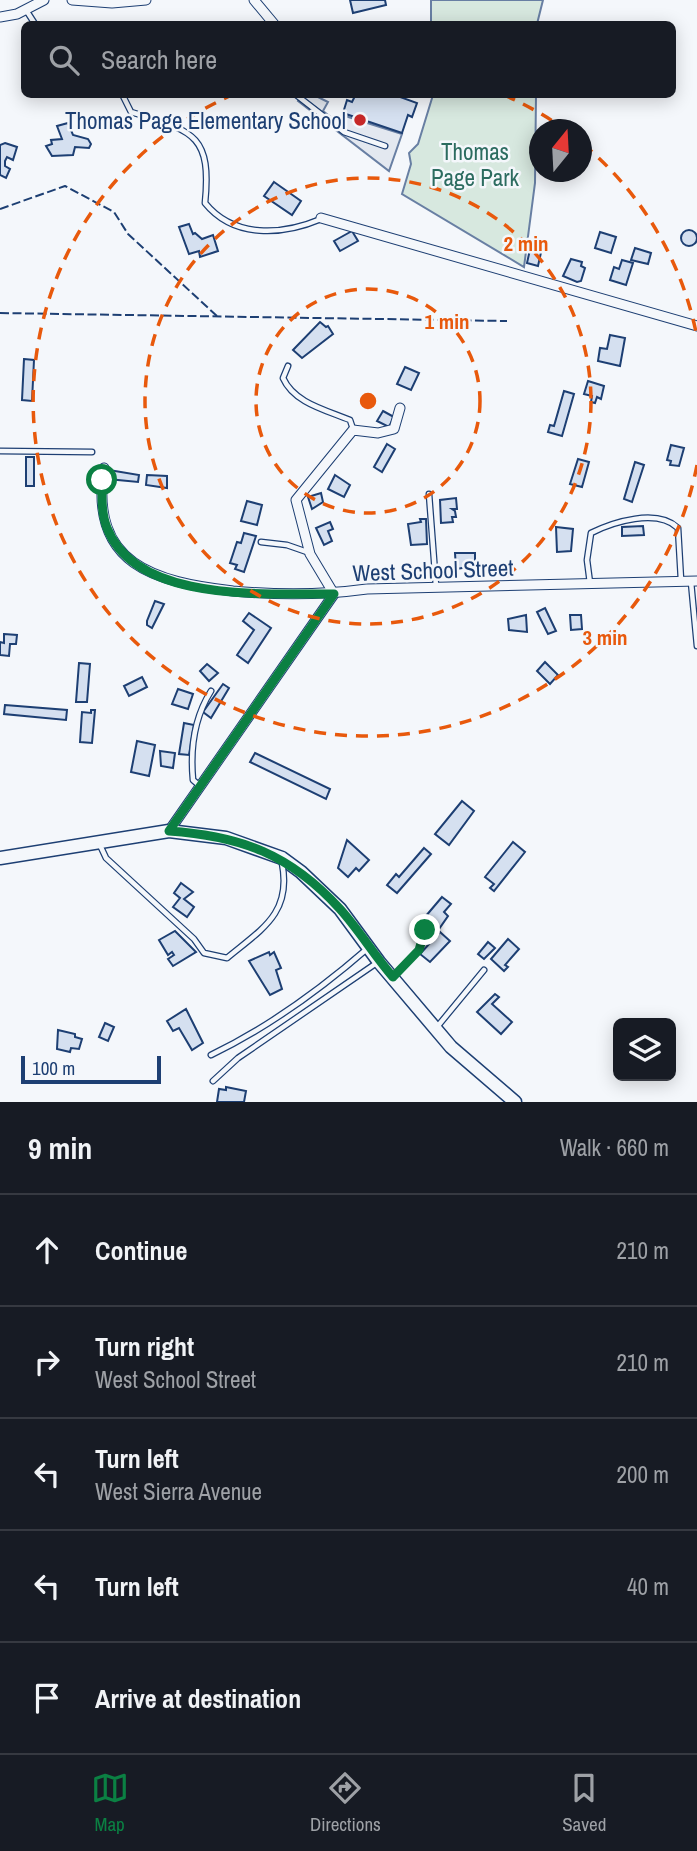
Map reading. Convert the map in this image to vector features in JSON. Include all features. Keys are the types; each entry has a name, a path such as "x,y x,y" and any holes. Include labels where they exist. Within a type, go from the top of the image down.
{"main road":[{"path":"0,858 169,831 226,838 282,858 302,872 340,909 379,962 451,1047 515,1102"}],"street":[{"path":"0,17 26,10 44,0"},
{"path":"72,0 111,3 146,0"},
{"path":"254,0 272,21"},
{"path":"321,218 697,327"},
{"path":"334,594 310,554 296,500 353,430 378,433 394,429 400,408"},
{"path":"104,468 102,511 107,529 122,553 142,570 181,585 253,593 334,594"},
{"name":"West School Street","path":"169,831 334,594 367,589 690,581"}],"lane":[{"path":"26,10 33,21"},
{"path":"124,98 131,112 183,128 202,150 208,172 205,204 223,219 256,232 303,226 321,218"},
{"path":"300,98 344,132 385,146"},
{"path":"288,366 282,378 287,387 298,397 350,419 353,430"},
{"path":"0,451 92,452"},
{"path":"429,494 436,587"},
{"path":"590,583 587,560 591,533 614,522 656,519 672,522 678,528 690,581 697,646"},
{"path":"261,542 287,545 310,554"},
{"path":"200,786 193,780 193,745 202,706 211,691"},
{"path":"98,842 106,858 194,939 204,953 226,958 281,906 286,881 282,858"},
{"path":"393,977 419,950 425,928"},
{"path":"211,1055 241,1040 325,986 369,947"},
{"path":"213,1081 238,1058 379,962"},
{"path":"436,1028 484,970"}],"green space":[{"path":"431,0 543,0 538,21 431,21"},
{"name":"Thomas Page Park","path":"432,98 536,98 536,119 529,119 529,182 535,183 524,267 402,194 411,164 409,153 418,144"}],"shaded area":[{"path":"300,98 320,98 328,102 323,111 337,122 342,115 402,134 389,171 298,101"}],"building":[{"path":"350,0 385,0 386,5 353,13"},
{"path":"354,98 403,98 417,103 412,117 408,115 402,133 343,113 347,100 352,102"},
{"path":"68,123 73,135 88,139 91,144 89,148 75,147 73,155 52,156 46,146 52,144 51,140 62,139 57,126"},
{"path":"5,143 17,147 13,160 7,157 5,161 5,166 10,169 6,178 0,175 0,145"},
{"path":"274,182 301,201 292,215 264,196"},
{"path":"189,224 193,234 202,239 213,235 218,251 200,257 199,251 189,254 179,227"},
{"path":"689,230 697,238 689,246 681,238"},
{"path":"352,231 358,241 340,251 334,241"},
{"path":"600,232 616,237 611,253 595,248"},
{"path":"531,245 542,248 538,266 527,263"},
{"path":"635,248 651,253 648,264 631,260"},
{"path":"571,259 582,262 581,266 585,268 581,281 563,276"},
{"path":"622,260 633,263 626,285 610,280 614,267 619,269"},
{"path":"320,322 328,326 333,334 302,358 293,350"},
{"path":"610,335 625,338 620,366 598,361 600,348 607,349"},
{"path":"24,359 34,360 32,401 22,400"},
{"path":"405,367 419,373 411,390 397,384"},
{"path":"588,381 604,386 601,399 597,397 595,403 591,402 592,396 584,394"},
{"path":"564,391 574,394 562,436 548,432 550,425 554,426"},
{"path":"383,411 394,417 389,427 377,421"},
{"path":"387,444 395,449 382,472 374,467"},
{"path":"671,445 684,448 679,466 670,465 671,461 667,460"},
{"path":"26,457 34,457 34,486 26,486"},
{"path":"578,459 589,462 582,487 570,484"},
{"path":"635,462 644,465 632,502 624,499"},
{"path":"109,470 139,475 138,482 108,479"},
{"path":"147,475 167,476 167,488 146,485"},
{"path":"335,475 350,485 344,497 328,489"},
{"path":"321,493 323,502 312,509 308,497"},
{"path":"456,498 457,509 452,509 456,517 452,517 453,522 441,523 440,500"},
{"path":"247,501 262,505 257,525 241,521"},
{"path":"420,519 426,519 427,544 411,545 408,524 421,522"},
{"path":"330,522 333,529 328,531 332,541 324,545 316,528"},
{"path":"643,526 644,535 622,536 622,527"},
{"path":"556,527 573,529 571,551 557,552"},
{"path":"244,533 256,536 244,572 235,569 237,565 230,563 237,542 241,543"},
{"path":"455,553 475,553 475,566 456,569"},
{"path":"155,601 164,604 152,628 147,625 147,621"},
{"path":"545,608 556,631 548,634 537,612"},
{"path":"249,613 271,628 248,663 237,655 254,630 243,621"},
{"path":"526,615 527,632 509,630 508,619"},
{"path":"570,615 581,615 582,629 571,630"},
{"path":"4,634 17,635 16,644 10,644 9,656 0,655 0,642 4,643"},
{"path":"545,662 558,675 550,684 537,671"},
{"path":"79,663 90,664 87,702 76,702"},
{"path":"207,664 218,673 209,681 200,671"},
{"path":"142,677 147,687 129,696 124,686"},
{"path":"223,684 229,688 211,718 203,712"},
{"path":"178,689 193,694 188,709 172,704"},
{"path":"5,705 67,710 66,720 4,714"},
{"path":"91,710 95,710 92,743 80,742 82,712 91,713"},
{"path":"184,723 194,725 189,755 179,754"},
{"path":"137,741 155,745 149,776 131,772"},
{"path":"160,751 175,753 173,768 161,766"},
{"path":"255,753 330,789 326,799 250,762"},
{"path":"462,801 474,811 449,845 435,834"},
{"path":"347,840 369,860 359,871 356,868 348,877 338,868"},
{"path":"513,842 525,852 494,891 490,888 494,884 485,877"},
{"path":"424,848 431,854 397,893 387,885 396,874 399,877"},
{"path":"181,883 193,892 184,899 194,907 187,917 173,907 180,898 174,893"},
{"path":"442,897 451,904 444,912 448,916 439,929 425,917"},
{"path":"175,931 196,952 173,966 168,959 174,955 172,952 168,955 159,940"},
{"path":"440,932 450,941 430,962 420,954"},
{"path":"508,939 519,949 505,965 508,967 504,971 491,959"},
{"path":"488,942 495,948 484,959 478,954"},
{"path":"269,952 270,955 274,952 281,968 276,970 282,989 270,995 249,961"},
{"path":"495,994 499,997 492,1004 512,1022 501,1034 477,1012"},
{"path":"186,1009 203,1043 192,1050 179,1028 173,1031 167,1021"},
{"path":"105,1023 114,1027 108,1041 99,1037"},
{"path":"58,1030 75,1034 75,1037 82,1039 79,1049 71,1048 70,1052 57,1049"},
{"path":"226,1087 246,1091 244,1102 217,1102 219,1089 226,1090"}],"fence":[{"path":"0,209 65,186 114,212 128,234 218,317"},
{"path":"0,313 507,321"}],"place":[{"name":"Thomas Page Elementary School","path":"360,120"}],"route":[{"path":"102,480 102,511 107,529 122,553 142,570 181,585 253,593 334,594 328,607 169,831 226,838 282,858 302,872 340,909 393,977 419,950 425,930"}]}
